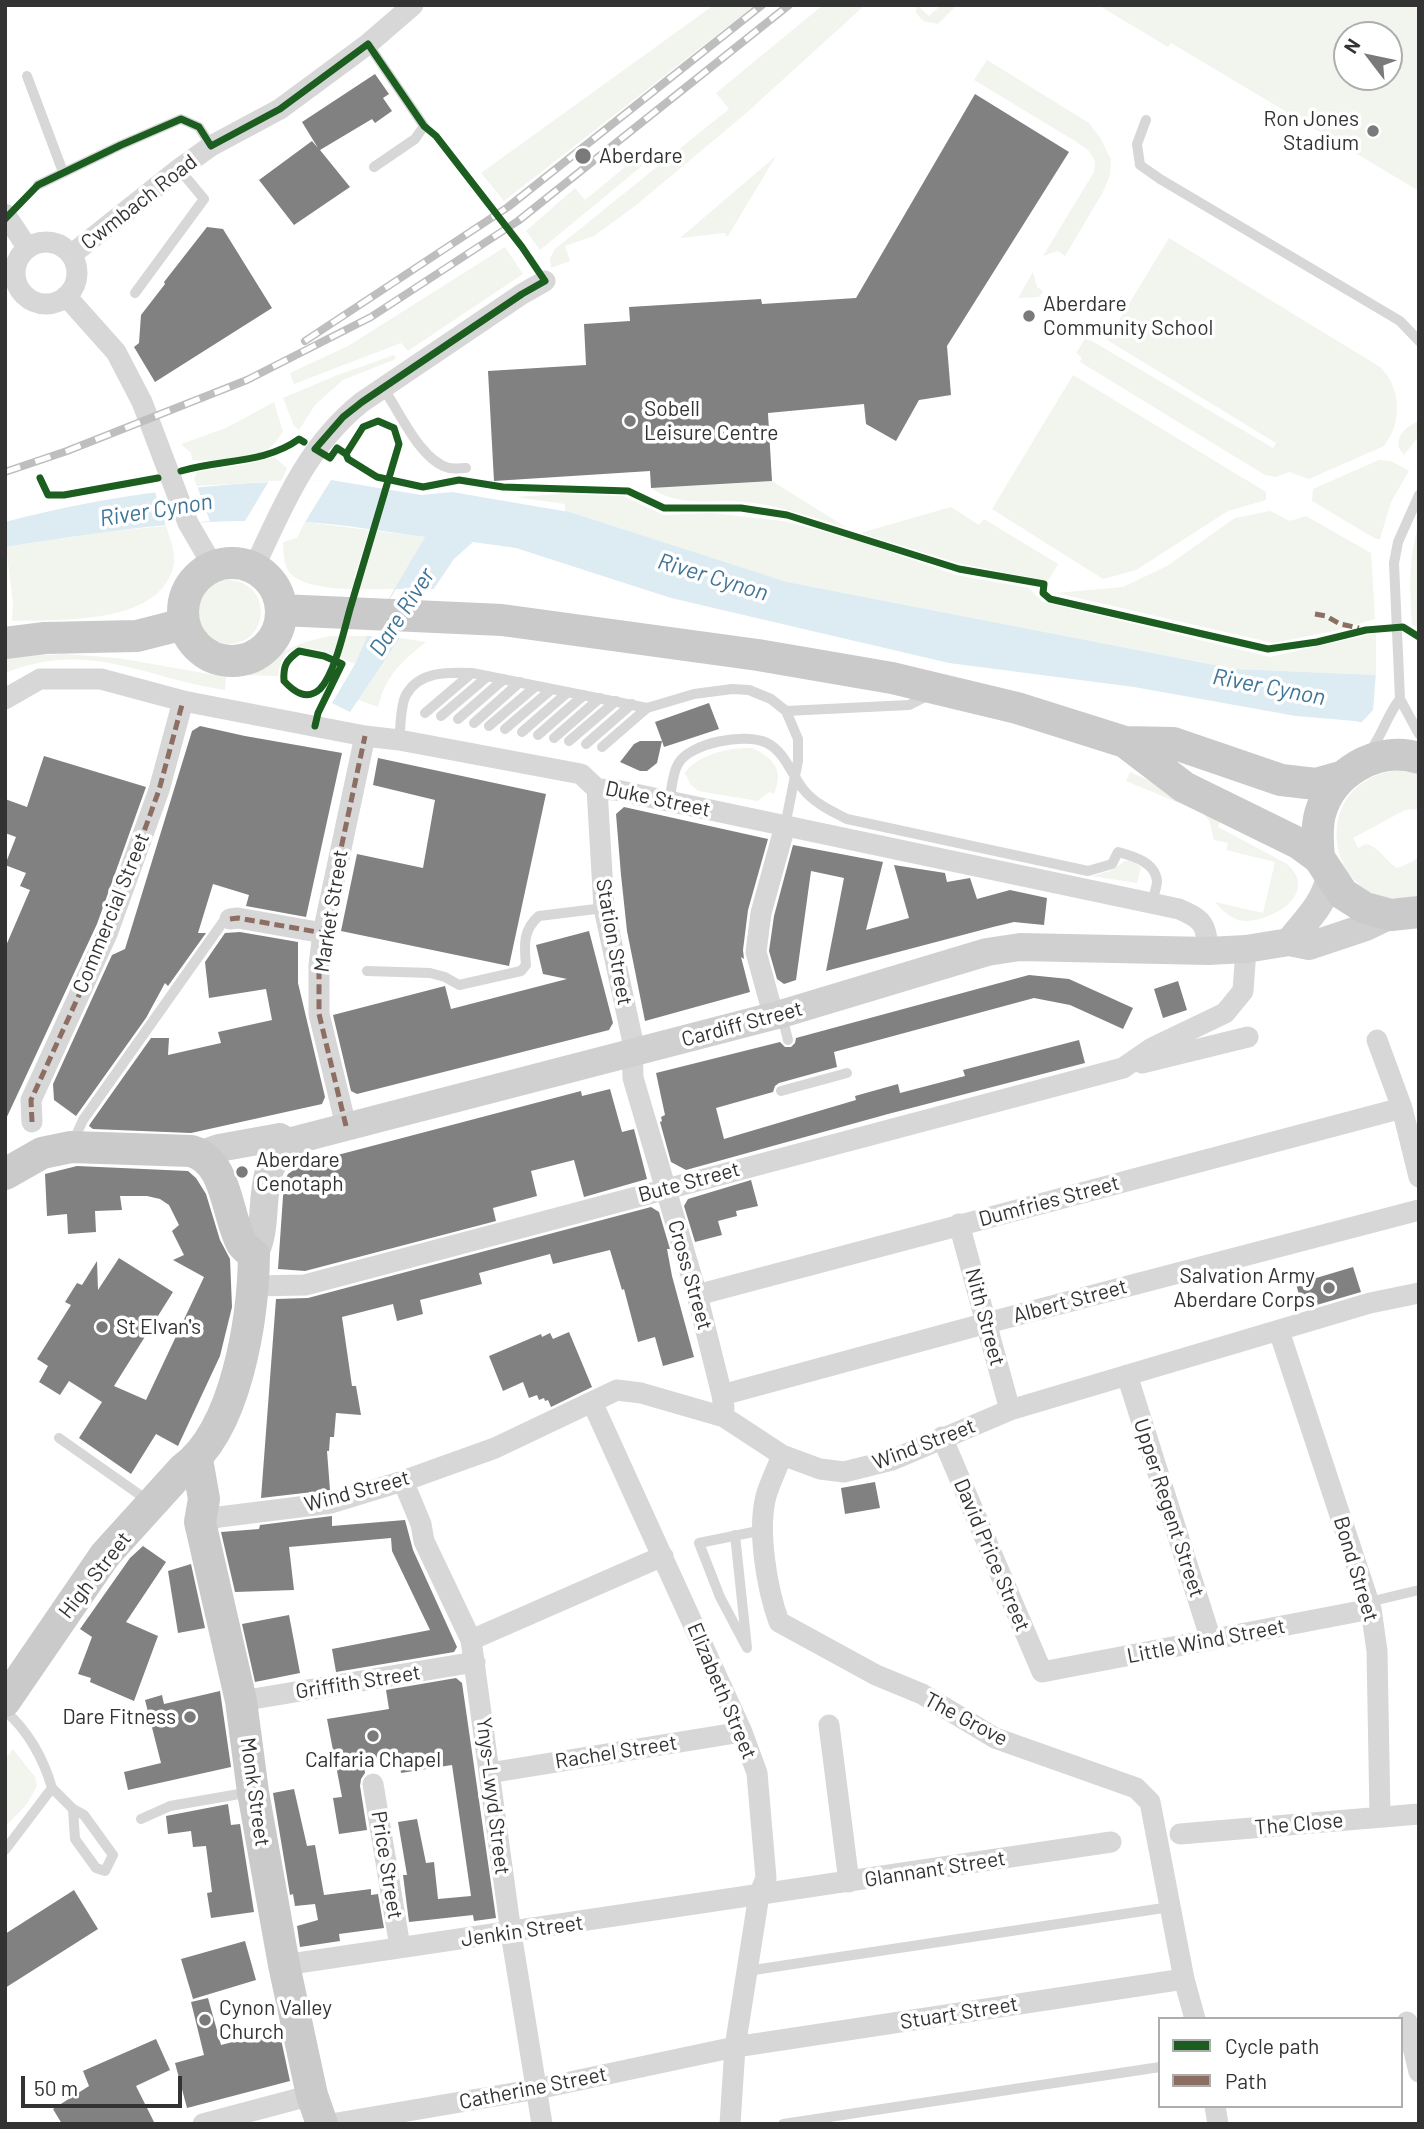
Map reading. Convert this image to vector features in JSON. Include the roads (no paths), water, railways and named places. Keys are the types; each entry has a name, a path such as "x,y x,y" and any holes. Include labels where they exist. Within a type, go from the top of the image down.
{"main road":[{"path":"240,563 254,568 273,586 281,610 279,626 272,640 260,652 246,659 230,661 215,658 201,650 190,639 184,624 182,610 191,584 213,566 240,563"},
{"path":"281,610 502,620 758,655 892,678 1017,708 1125,742 1173,743 1281,780 1316,783 1361,760 1386,755 1419,758"},
{"path":"5,643 45,638 137,636 184,624"},
{"path":"1125,742 1184,787 1300,844 1325,867 1343,894 1365,908 1405,914"},
{"path":"1289,942 1315,912 1325,895 1325,867 1317,835 1320,814 1328,794 1361,760"},
{"name":"Cardiff Street","path":"202,1154 219,1148 280,1137 288,1142 633,1053 781,1023 987,952 1009,949 1208,951 1246,949 1289,942 1309,946 1405,914"},
{"path":"5,1174 42,1153 71,1147 191,1151 202,1154 216,1169 243,1245 254,1255 261,1241 268,1175 273,1161 288,1142"},
{"name":"High Street","path":"5,1701 105,1555 183,1469 197,1459 222,1415 235,1384 244,1349 254,1286 254,1255"},
{"name":"Monk Street","path":"197,1459 204,1499 200,1522 241,1701 253,1792 284,1965 317,2109"},
{"path":"153,1504 159,1510 182,1520 200,1522"}],"street":[{"name":"Cwmbach Road","path":"71,255 179,169 211,146 280,109 368,44 413,5"},
{"path":"5,214 27,247"},
{"path":"36,243 56,243 71,255 77,272 76,281 66,296 49,304 12,292 15,270 27,247 36,243"},
{"path":"254,568 296,481 326,436 343,417 383,387 545,281"},
{"path":"66,296 116,352 142,402 188,523 213,566"},
{"name":"Duke Street","path":"5,699 40,679 101,679 183,701 581,774 597,789 617,790 1179,909 1198,918 1206,929 1208,951"},
{"name":"Commercial Street","path":"32,1122 31,1100 107,934 159,790 183,701"},
{"name":"Market Street","path":"346,1126 319,1014 319,965 323,933 365,736"},
{"name":"Station Street","path":"597,789 604,908 633,1053"},
{"path":"781,1023 756,952 761,912 785,826"},
{"path":"230,919 238,918 323,933"},
{"name":"Bute Street","path":"1123,1068 1152,1048 1225,1013 1242,991 1246,949"},
{"name":"Bute Street","path":"254,1286 305,1285 1248,1037"},
{"path":"1377,1040 1402,1108 1419,1177"},
{"name":"Cross Street","path":"633,1053 633,1078 696,1295 722,1395 724,1417"},
{"name":"Dumfries Street","path":"696,1295 1402,1108"},
{"name":"Albert Street","path":"722,1395 987,1322 1419,1210"},
{"name":"Nith Street","path":"959,1224 1010,1410"},
{"name":"Wind Street","path":"200,1522 219,1517 331,1503 403,1481 495,1448 617,1390 641,1393 724,1417 782,1455 820,1469 844,1472 892,1460 1010,1410 1370,1303 1419,1293"},
{"name":"Bond Street","path":"1279,1331 1370,1606 1377,1651 1380,1816"},
{"name":"Upper Regent Street","path":"1127,1375 1211,1640"},
{"name":"Elizabeth Street","path":"592,1402 742,1732 757,1773 766,1878 759,1895 735,2047 730,2124"},
{"name":"David Price Street","path":"942,1437 1042,1672"},
{"name":"The Grove","path":"782,1455 766,1498 763,1530 771,1601 779,1622 876,1675 922,1694 995,1738 1136,1788 1150,1802 1184,1979 1194,2017"},
{"name":"Ynys-Lwyd Street","path":"403,1481 421,1524 424,1541 471,1640 511,1933 542,2124"},
{"path":"471,1640 663,1556"},
{"name":"Little Wind Street","path":"1042,1672 1370,1606"},
{"name":"Griffith Street","path":"241,1701 475,1662"},
{"path":"829,1725 849,1882"},
{"name":"Rachel Street","path":"489,1773 742,1732"},
{"name":"Price Street","path":"373,1783 400,1947"},
{"name":"The Close","path":"1180,1834 1419,1814"},
{"name":"Glannant Street","path":"759,1895 1111,1842"},
{"name":"Jenkin Street","path":"284,1965 759,1895"},
{"name":"Stuart Street","path":"735,2047 1184,1979"},
{"path":"1409,2021 1419,2072"},
{"name":"Catherine Street","path":"331,2124 537,2089 735,2047"},
{"path":"203,2124 317,2109"}],"lane":[{"path":"368,44 424,126 415,139 374,167"},
{"path":"27,76 63,172"},
{"path":"38,185 181,119 199,127 211,146"},
{"path":"1146,120 1136,144 1140,164 1160,179 1400,321 1419,341"},
{"path":"135,293 204,199 179,169"},
{"path":"383,387 421,447 434,461 449,468 466,468"},
{"path":"1419,495 1398,542 1394,563 1400,699 1419,734"},
{"path":"398,740 406,695 423,678 449,672 472,673 647,708"},
{"path":"425,713 472,673"},
{"path":"441,716 488,676"},
{"path":"458,719 504,679"},
{"path":"474,723 520,682"},
{"path":"489,726 536,686"},
{"path":"505,729 552,688"},
{"path":"602,747 647,708 695,694 732,689 749,690 771,699 786,711 798,739 798,761 785,826"},
{"path":"786,711 909,705 940,690"},
{"path":"522,732 568,692"},
{"path":"538,735 584,695"},
{"path":"554,738 600,698"},
{"path":"1361,760 1400,699"},
{"path":"569,741 616,701"},
{"path":"586,744 632,704"},
{"path":"669,801 678,764 687,755 724,741 753,739 768,743 782,757 804,792 847,819 1088,871 1112,864 1118,852 1146,863 1157,882 1151,904"},
{"path":"367,971 430,973 459,985 521,971 526,965 524,944 528,929 539,916 604,908"},
{"path":"71,1147 83,1120 223,922 230,919"},
{"path":"781,1091 799,1081 847,1073"},
{"path":"59,1438 153,1504"},
{"path":"735,1535 747,1648 720,1597 699,1543 735,1535 763,1530"},
{"path":"1370,1606 1419,1590"},
{"path":"5,1711 19,1723 47,1769 52,1788 84,1815 113,1855 106,1871 96,1868 75,1839 74,1809"},
{"path":"5,1850 52,1788"},
{"path":"141,1819 170,1806 253,1792"},
{"path":"747,1971 1170,1907"},
{"path":"783,2124 1158,2067"}],"water":[{"path":"331,480 421,495 452,492 569,512 787,582 1235,669 1376,675 1419,685 1419,737 1355,721 1296,716 1134,687 949,663 671,598 516,548 473,542 454,559 350,712 332,703 355,664 367,636 425,537 318,523 228,521 117,530 6,547 5,522 86,503 248,483"}],"railway":[{"path":"305,341 508,207 762,5"},
{"path":"5,472 67,451 247,380 371,317 518,221 789,5"}],"place":[{"name":"Ron Jones Stadium","path":"1373,131"},
{"name":"Aberdare","path":"583,156"},
{"name":"Aberdare Community School","path":"1029,316"},
{"name":"Sobell Leisure Centre","path":"630,421"},
{"name":"Aberdare Cenotaph","path":"242,1172"},
{"name":"Salvation Army Aberdare Corps","path":"1329,1288"},
{"name":"St Elvan's","path":"102,1327"},
{"name":"Dare Fitness","path":"190,1717"},
{"name":"Calfaria Chapel","path":"373,1736"},
{"name":"Cynon Valley Church","path":"205,2020"}],"water label":[{"name":"River Cynon","path":"156,510"},
{"name":"River Cynon","path":"713,577"},
{"name":"Dare River","path":"402,612"},
{"name":"River Cynon","path":"1269,687"}]}
